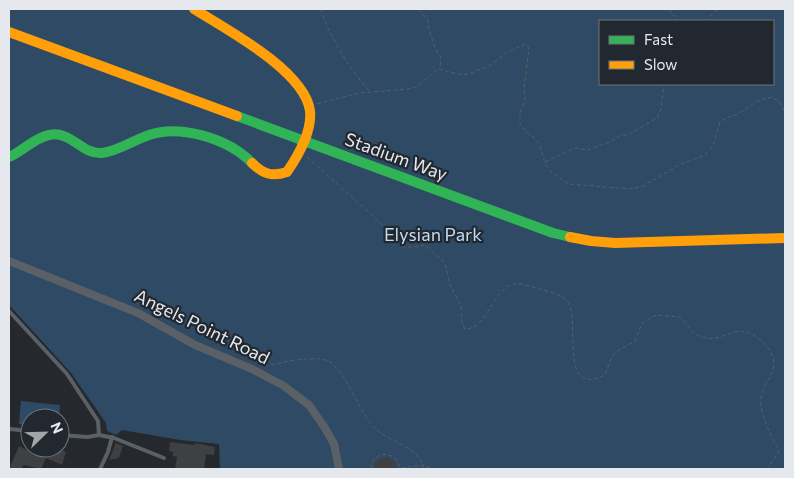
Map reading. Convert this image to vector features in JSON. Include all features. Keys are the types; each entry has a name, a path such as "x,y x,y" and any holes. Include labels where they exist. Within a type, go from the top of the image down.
{"main road":[{"path":"9,157 18,154 48,135 66,135 86,148 101,153 155,132 166,130 185,132 226,144 238,150 264,174 276,176 287,172 301,145 310,115 305,95 275,62 194,9"},
{"name":"Stadium Way","path":"9,32 301,145 574,239 593,243 615,243 785,238"}],"street":[{"name":"Angels Point Road","path":"9,261 138,313 195,345 252,369 284,386 308,405 325,428 334,444 339,469"}],"lane":[{"path":"9,311 67,374 98,421 99,435"},
{"path":"70,436 88,437 99,435 112,437 164,458"},
{"path":"100,469 108,452 112,437"}],"path":[{"path":"321,9 335,40 356,77 370,92"},
{"path":"419,9 428,20 428,26 440,58 440,69"},
{"path":"670,9 677,20"},
{"path":"706,20 718,9"},
{"path":"309,106 346,95 416,87 438,69 463,75 471,73 486,67 506,53 525,44 528,48 524,88 525,100 520,113 520,124 540,145 545,162 552,172 569,184 631,189 643,186 679,165 705,155 713,146 720,122 745,110 757,101 771,97 779,101 785,112"},
{"path":"545,162 575,148 588,150 612,141 621,135 628,135 658,118 664,85"},
{"path":"301,145 403,247 425,245 445,263 450,285 461,306 462,323 465,329 474,327 489,311 498,295 505,288 513,284 520,284 548,292 565,299 570,304 573,353 578,371 584,378 594,380 605,375 611,358 634,341 642,323 656,315 680,317 698,336 711,339 742,330 756,337 770,350 774,360 774,370 764,391 761,403 764,416 779,451 767,469"},
{"path":"252,369 313,358 328,361 339,371 374,428 416,454 423,465 423,469"},
{"path":"371,469 374,459 382,454 396,459 400,468 423,465 433,469"}],"green space":[{"name":"Elysian Park","path":"9,9 785,9 785,469 220,469 219,444 180,440 122,430 116,435 107,431 106,423 71,373 9,305"},
{"path":"21,401 60,405 60,408 20,408"}],"building":[{"path":"170,442 195,445 195,443 215,447 214,455 206,454 204,469 175,469 177,457 173,456 173,452 169,451"},
{"path":"116,443 123,446 119,458 109,460"},
{"path":"19,446 20,458 46,458 41,469 24,465 21,469 9,469"},
{"path":"387,457 394,461 398,469 373,469 378,460"},
{"path":"46,458 64,458 62,465"}],"traffic: fast":[{"path":"237,116 553,233 570,237"},
{"path":"9,157 38,139 49,135 57,134 64,136 88,150 102,153 149,135 175,131 204,136 218,141 242,154 252,163"}],"traffic: slow":[{"path":"194,9 262,52 280,66 305,96 310,111 309,127 300,151 287,172 268,174 252,163"},
{"path":"9,32 237,116"},
{"path":"570,237 615,243 785,238"}]}
